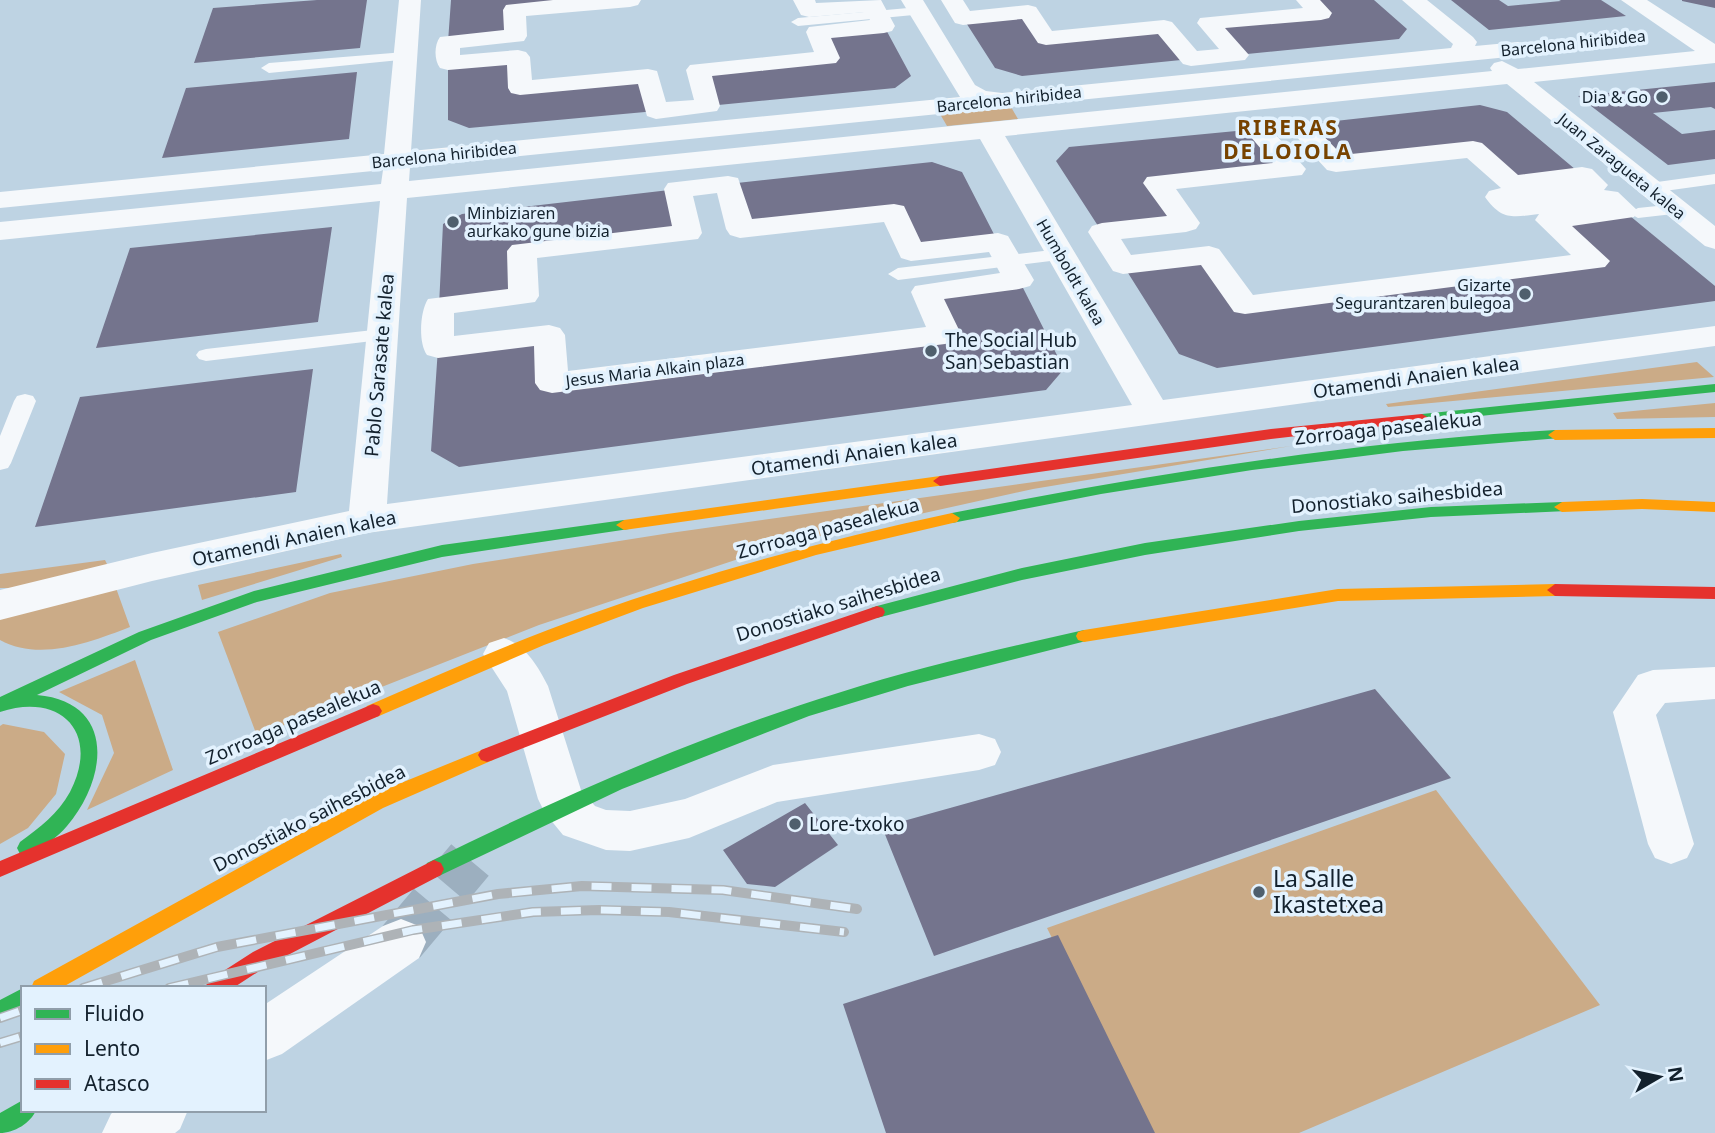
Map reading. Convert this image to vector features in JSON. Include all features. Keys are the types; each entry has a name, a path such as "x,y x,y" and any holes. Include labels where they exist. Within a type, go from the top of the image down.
{"main road":[{"name":"Zorroaga pasealekua","path":"3,698 145,636 184,622 333,576 442,551 1270,434 1715,388"},
{"name":"Zorroaga pasealekua","path":"1,869 504,654 630,606 837,544 948,518 1143,481 1345,453 1511,436 1659,431 1715,433"},
{"name":"Donostiako saihesbidea","path":"45,986 376,802 572,719 719,663 901,604 1022,574 1131,552 1299,526 1431,512 1642,503 1715,507"},
{"path":"218,986 260,959 501,836 646,772 804,711 934,672 1095,633 1338,595 1512,589 1715,593"},
{"path":"1,869 60,820 84,784 91,752 85,727 67,709 3,698"},
{"path":"0,1011 21,999"},
{"path":"0,1126 22,1112"}],"street":[{"name":"Pablo Sarasate kalea","path":"367,520 410,0"},
{"path":"630,0 514,10 516,36 449,42 448,63 518,57 520,88 648,76 656,111 708,106 698,70 828,58 817,32 884,26 873,5 801,11"},
{"path":"952,0 963,18 1028,12 1046,38 1164,27 1191,59 1237,55 1208,23 1321,13 1307,0"},
{"path":"1413,0 1465,42 1461,52 1449,56"},
{"path":"1632,0 1689,39"},
{"path":"916,6 966,90 980,99 1001,100"},
{"name":"Barcelona hiribidea","path":"0,231 354,195 395,176 1001,100 1529,48 1505,54 1500,61 1503,69 1520,84 1689,39"},
{"name":"Barcelona hiribidea","path":"0,200 358,164 395,176 405,184 425,188 1482,79"},
{"name":"Juan Zaragueta kalea","path":"1482,79 1520,84 1715,240"},
{"path":"1299,125 1336,164 1473,149 1512,184 1582,175 1594,185 1499,197 1512,209 1608,198 1624,211 1549,220 1595,261 1245,305 1209,255 1123,265 1102,232 1186,223 1157,184 1293,169 1257,129 1299,125"},
{"name":"Humboldt kalea","path":"988,130 1154,413"},
{"name":"Jesus Maria Alkain plaza","path":"728,184 740,229 894,212 911,252 999,242 1008,261 1019,280 926,292 945,334 552,383 550,335 438,348 439,306 524,296 522,251 688,233 678,189 728,184"},
{"name":"Otamendi Anaien kalea","path":"0,605 152,567 367,520 1715,336"},
{"path":"504,654 527,686 561,799 579,821 606,830 630,831 689,818 774,785 979,752"},
{"path":"1671,844 1634,712 1653,687 1715,683"},
{"path":"470,860 506,827 561,799"},
{"path":"266,1035 401,942"},
{"path":"130,1133 158,1112"}],"lane":[{"path":"878,15 916,6"},
{"path":"269,68 405,56"},
{"path":"1650,188 1715,179"},
{"path":"1638,213 1676,209"},
{"path":"898,274 1060,254"},
{"path":"206,355 382,335"},
{"path":"0,463 25,401"}],"shaded area":[{"path":"1011,107 1018,119 947,126 940,114"},
{"path":"1697,362 1714,377 1388,407 1386,404"},
{"path":"1715,403 1715,417 1617,419 1613,413"},
{"path":"1291,446 1033,489 784,544 539,625 257,736 218,632 330,593 473,564 670,533"},
{"path":"341,554 342,557 202,600 198,585"},
{"path":"105,560 108,566 15,588 0,588 0,574"},
{"path":"116,588 130,627 82,644 48,650 15,646 0,640 0,619"},
{"path":"135,660 173,770 87,810 114,753 102,715 59,692"},
{"path":"3,724 44,732 65,754 56,794 28,828 0,844 0,726"},
{"path":"1436,790 1600,1005 1299,1133 1149,1133 1047,928"}],"building":[{"path":"317,0 367,0 360,48 194,63 213,8"},
{"path":"451,0 607,0 514,10 516,36 448,42"},
{"path":"1307,0 1374,0 1407,29 1399,39 1237,55 1208,23 1321,13"},
{"path":"1451,0 1499,0 1508,6 1561,1 1559,0 1601,0 1626,16 1489,30"},
{"path":"1715,0 1715,8 1682,1"},
{"path":"1028,12 1046,38 1164,27 1191,59 1022,76 995,68 963,18"},
{"path":"884,26 911,76 895,88 708,106 698,70 828,58 817,32"},
{"path":"518,57 520,88 648,76 656,111 469,128 448,120 448,63"},
{"path":"357,72 349,139 162,158 186,88"},
{"path":"1715,82 1715,109 1711,107 1653,113 1682,134 1715,130 1715,159 1668,165 1578,96"},
{"path":"1480,105 1507,112 1582,175 1512,184 1473,149 1336,164 1299,125"},
{"path":"1257,129 1293,169 1157,183 1186,223 1102,232 1056,161 1069,147"},
{"path":"932,162 962,172 998,242 911,252 894,212 740,229 728,184"},
{"path":"678,189 688,233 522,251 524,296 439,306 443,224 462,214"},
{"name":"Gizarte Segurantzaren bulegoa","path":"1624,211 1715,286 1715,301 1217,368 1179,354 1123,265 1209,255 1245,305 1595,261 1549,220"},
{"path":"332,227 318,322 96,348 130,248"},
{"name":"The Social Hub San Sebastian","path":"1019,280 1064,369 1046,390 459,467 431,451 438,348 549,335 552,383 945,334 926,292"},
{"path":"313,369 296,492 35,527 80,397"},
{"path":"1375,689 1451,778 934,956 882,827"},
{"name":"Lore-txoko","path":"805,803 838,845 775,887 747,884 723,850"},
{"path":"1058,935 1155,1133 886,1133 843,1004"}],"tunnel":[{"path":"401,942 470,860"}],"railway":[{"path":"90,986 217,947 498,894 582,886 723,890 857,909"},
{"path":"177,986 413,930 533,912 669,912 844,932"},
{"path":"0,1018 21,1011"},
{"path":"0,1043 21,1037"}],"traffic: fast":[{"path":"1422,418 1715,388"},
{"path":"952,518 1101,489 1252,465 1403,446 1555,435"},
{"path":"877,612 1022,574 1145,549 1299,526 1431,512 1562,507"},
{"path":"0,705 145,636 254,597 442,551 624,525"},
{"path":"434,869 615,784 803,711 908,679 1084,636"},
{"path":"9,701 47,703 68,710 80,721 90,748 84,779 70,808 57,824 27,848"},
{"path":"0,1011 21,999"},
{"path":"0,1126 22,1112"}],"traffic: slow":[{"path":"1555,435 1715,433"},
{"path":"624,525 940,481"},
{"path":"1562,507 1642,504 1715,507"},
{"path":"373,711 538,640 682,589 861,538 952,518"},
{"path":"1084,636 1338,595 1555,590"},
{"path":"45,986 376,802 487,755"}],"traffic: jam":[{"path":"940,481 1271,434 1422,418"},
{"path":"1555,590 1715,593"},
{"path":"487,755 680,679 877,612"},
{"path":"2,869 373,711"},
{"path":"218,986 260,959 434,869"}],"place":[{"name":"Dia & Go","path":"1662,97"},
{"name":"Minbiziaren aurkako gune bizia","path":"453,222"},
{"name":"Gizarte Segurantzaren bulegoa","path":"1525,294"},
{"name":"The Social Hub San Sebastian","path":"931,351"},
{"name":"Lore-txoko","path":"795,824"},
{"name":"La Salle Ikastetxea","path":"1259,892"}],"district":[{"name":"RIBERAS DE LOIOLA","path":"1288,140"}]}
